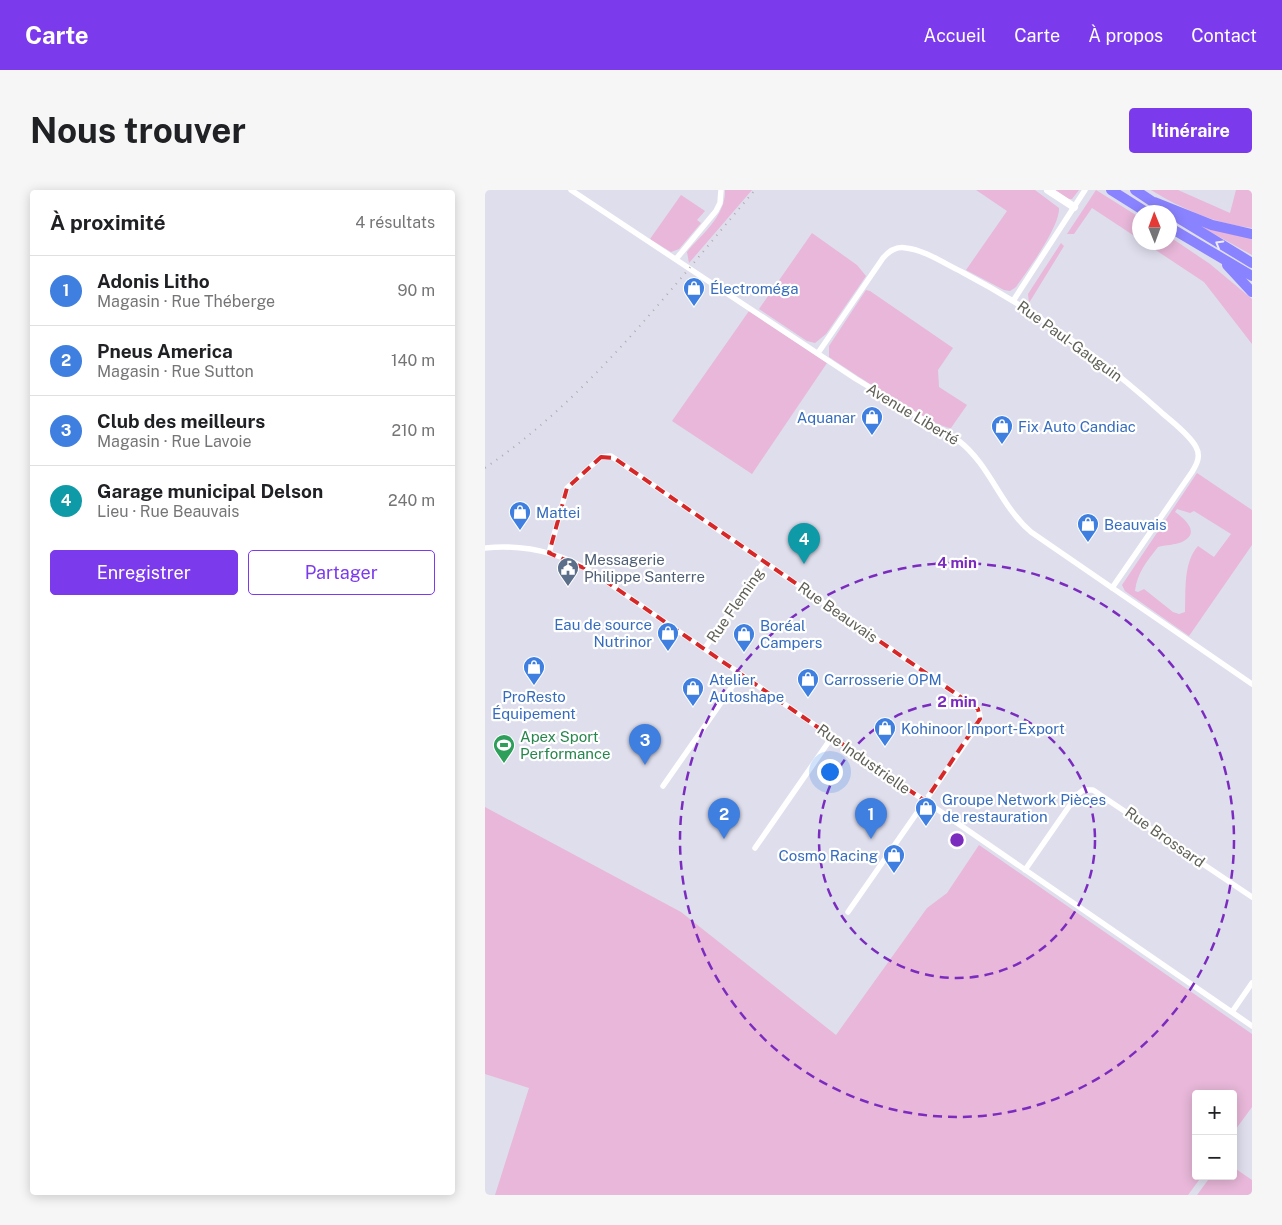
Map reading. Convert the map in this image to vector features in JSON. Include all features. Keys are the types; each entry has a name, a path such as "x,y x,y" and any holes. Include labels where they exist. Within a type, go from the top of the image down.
{"highway":[{"path":"1111,190 1135,205"},
{"path":"1135,190 1158,205"},
{"path":"1154,202 1212,225 1252,234"},
{"path":"1177,218 1252,263"},
{"path":"1177,233 1252,276"},
{"path":"1221,259 1252,292"}],"street":[{"name":"Avenue Liberté","path":"571,190 818,353 964,445 1024,527 1252,684"},
{"path":"676,260 717,211 721,190"},
{"path":"1048,190 1074,207"},
{"path":"1013,301 1085,190"},
{"name":"Rue Paul-Gauguin","path":"818,353 883,258 895,248 907,248 929,256 1013,301 1052,325 1116,373 1191,441 1197,451 1197,462 1112,588"},
{"name":"Rue Beauvais","path":"549,553 567,488 597,459 607,456 617,460 978,709 980,716 977,725 925,801"},
{"name":"Rue Industrielle","path":"485,548 509,547 549,553 591,571 1252,1026"},
{"name":"Rue Fleming","path":"705,648 765,562"},
{"path":"663,786 741,674"},
{"path":"755,848 832,737"},
{"name":"Rue Brossard","path":"1025,870 1077,795 1083,790 1093,790 1252,897"},
{"path":"848,912 925,801"},
{"path":"1232,1012 1252,983"}],"highlighted area":[{"path":"601,457 614,458 978,709 980,719 925,801 591,571 549,553 567,488"}],"shaded area":[{"path":"725,190 752,190 689,263 687,252 712,224 722,208"},
{"path":"976,190 1035,190 1059,208 1054,226 1042,249 1016,287 1010,291 1004,290 966,270 1007,211"},
{"path":"1053,190 1079,190 1072,199 1069,199"},
{"path":"1096,190 1132,213 1132,234 1092,208 1074,234 1067,234"},
{"path":"1151,190 1178,190 1230,213 1236,190 1252,190 1252,228 1225,223 1200,215"},
{"path":"681,195 705,211 697,220 701,223 679,249 671,252 650,239"},
{"path":"1199,223 1252,237 1252,255 1198,225"},
{"path":"812,233 857,265 866,276 826,334 815,343 807,341 759,309"},
{"path":"1177,242 1210,264 1252,299 1252,344 1204,282 1156,250 1177,250"},
{"path":"1061,243 1064,246 1029,303 1028,294"},
{"path":"866,290 953,348 938,370 939,387 967,405 951,428 910,409 829,357 829,346"},
{"path":"749,311 827,363 752,474 672,421"},
{"path":"1197,473 1252,510 1252,545 1189,636 1125,591 1122,585","holes":["1177,509 1190,513 1194,511 1231,534 1214,557 1198,546 1193,553 1186,578 1185,612 1179,614 1173,612 1144,589 1138,592 1135,591 1140,573 1158,547 1176,544 1188,538 1191,530 1187,522 1175,512"]},
{"path":"485,807 681,912 836,1035 927,908 947,893 979,845 1252,1034 1252,1107 1237,1128 1237,1090 1192,1090 1192,1180 1199,1180 1188,1195 495,1195 529,1088 485,1074"},
{"path":"1237,1170 1252,1180 1252,1195 1197,1195 1208,1180 1237,1180"}],"railway":[{"path":"485,468 561,408 595,374 661,302 755,190"}],"place":[{"name":"Électroméga","path":"694,307"},
{"name":"Aquanar","path":"872,436"},
{"name":"Fix Auto Candiac","path":"1002,445"},
{"name":"Mattei","path":"520,531"},
{"name":"Beauvais","path":"1088,543"},
{"name":"Garage municipal Delson","path":"804,564"},
{"name":"Messagerie Philippe Santerre","path":"568,587"},
{"name":"Eau de source Nutrinor","path":"668,652"},
{"name":"Boréal Campers","path":"744,653"},
{"name":"ProResto Équipement","path":"534,686"},
{"name":"Carrosserie OPM","path":"808,698"},
{"name":"Atelier Autoshape","path":"693,707"},
{"name":"Kohinoor Import-Export","path":"885,747"},
{"name":"Apex Sport Performance","path":"504,764"},
{"name":"Club des meilleurs","path":"645,765"},
{"name":"Groupe Network Pièces de restauration","path":"926,827"},
{"name":"Pneus America","path":"724,839"},
{"name":"Adonis Litho","path":"871,839"},
{"name":"Cosmo Racing","path":"894,874"}]}
